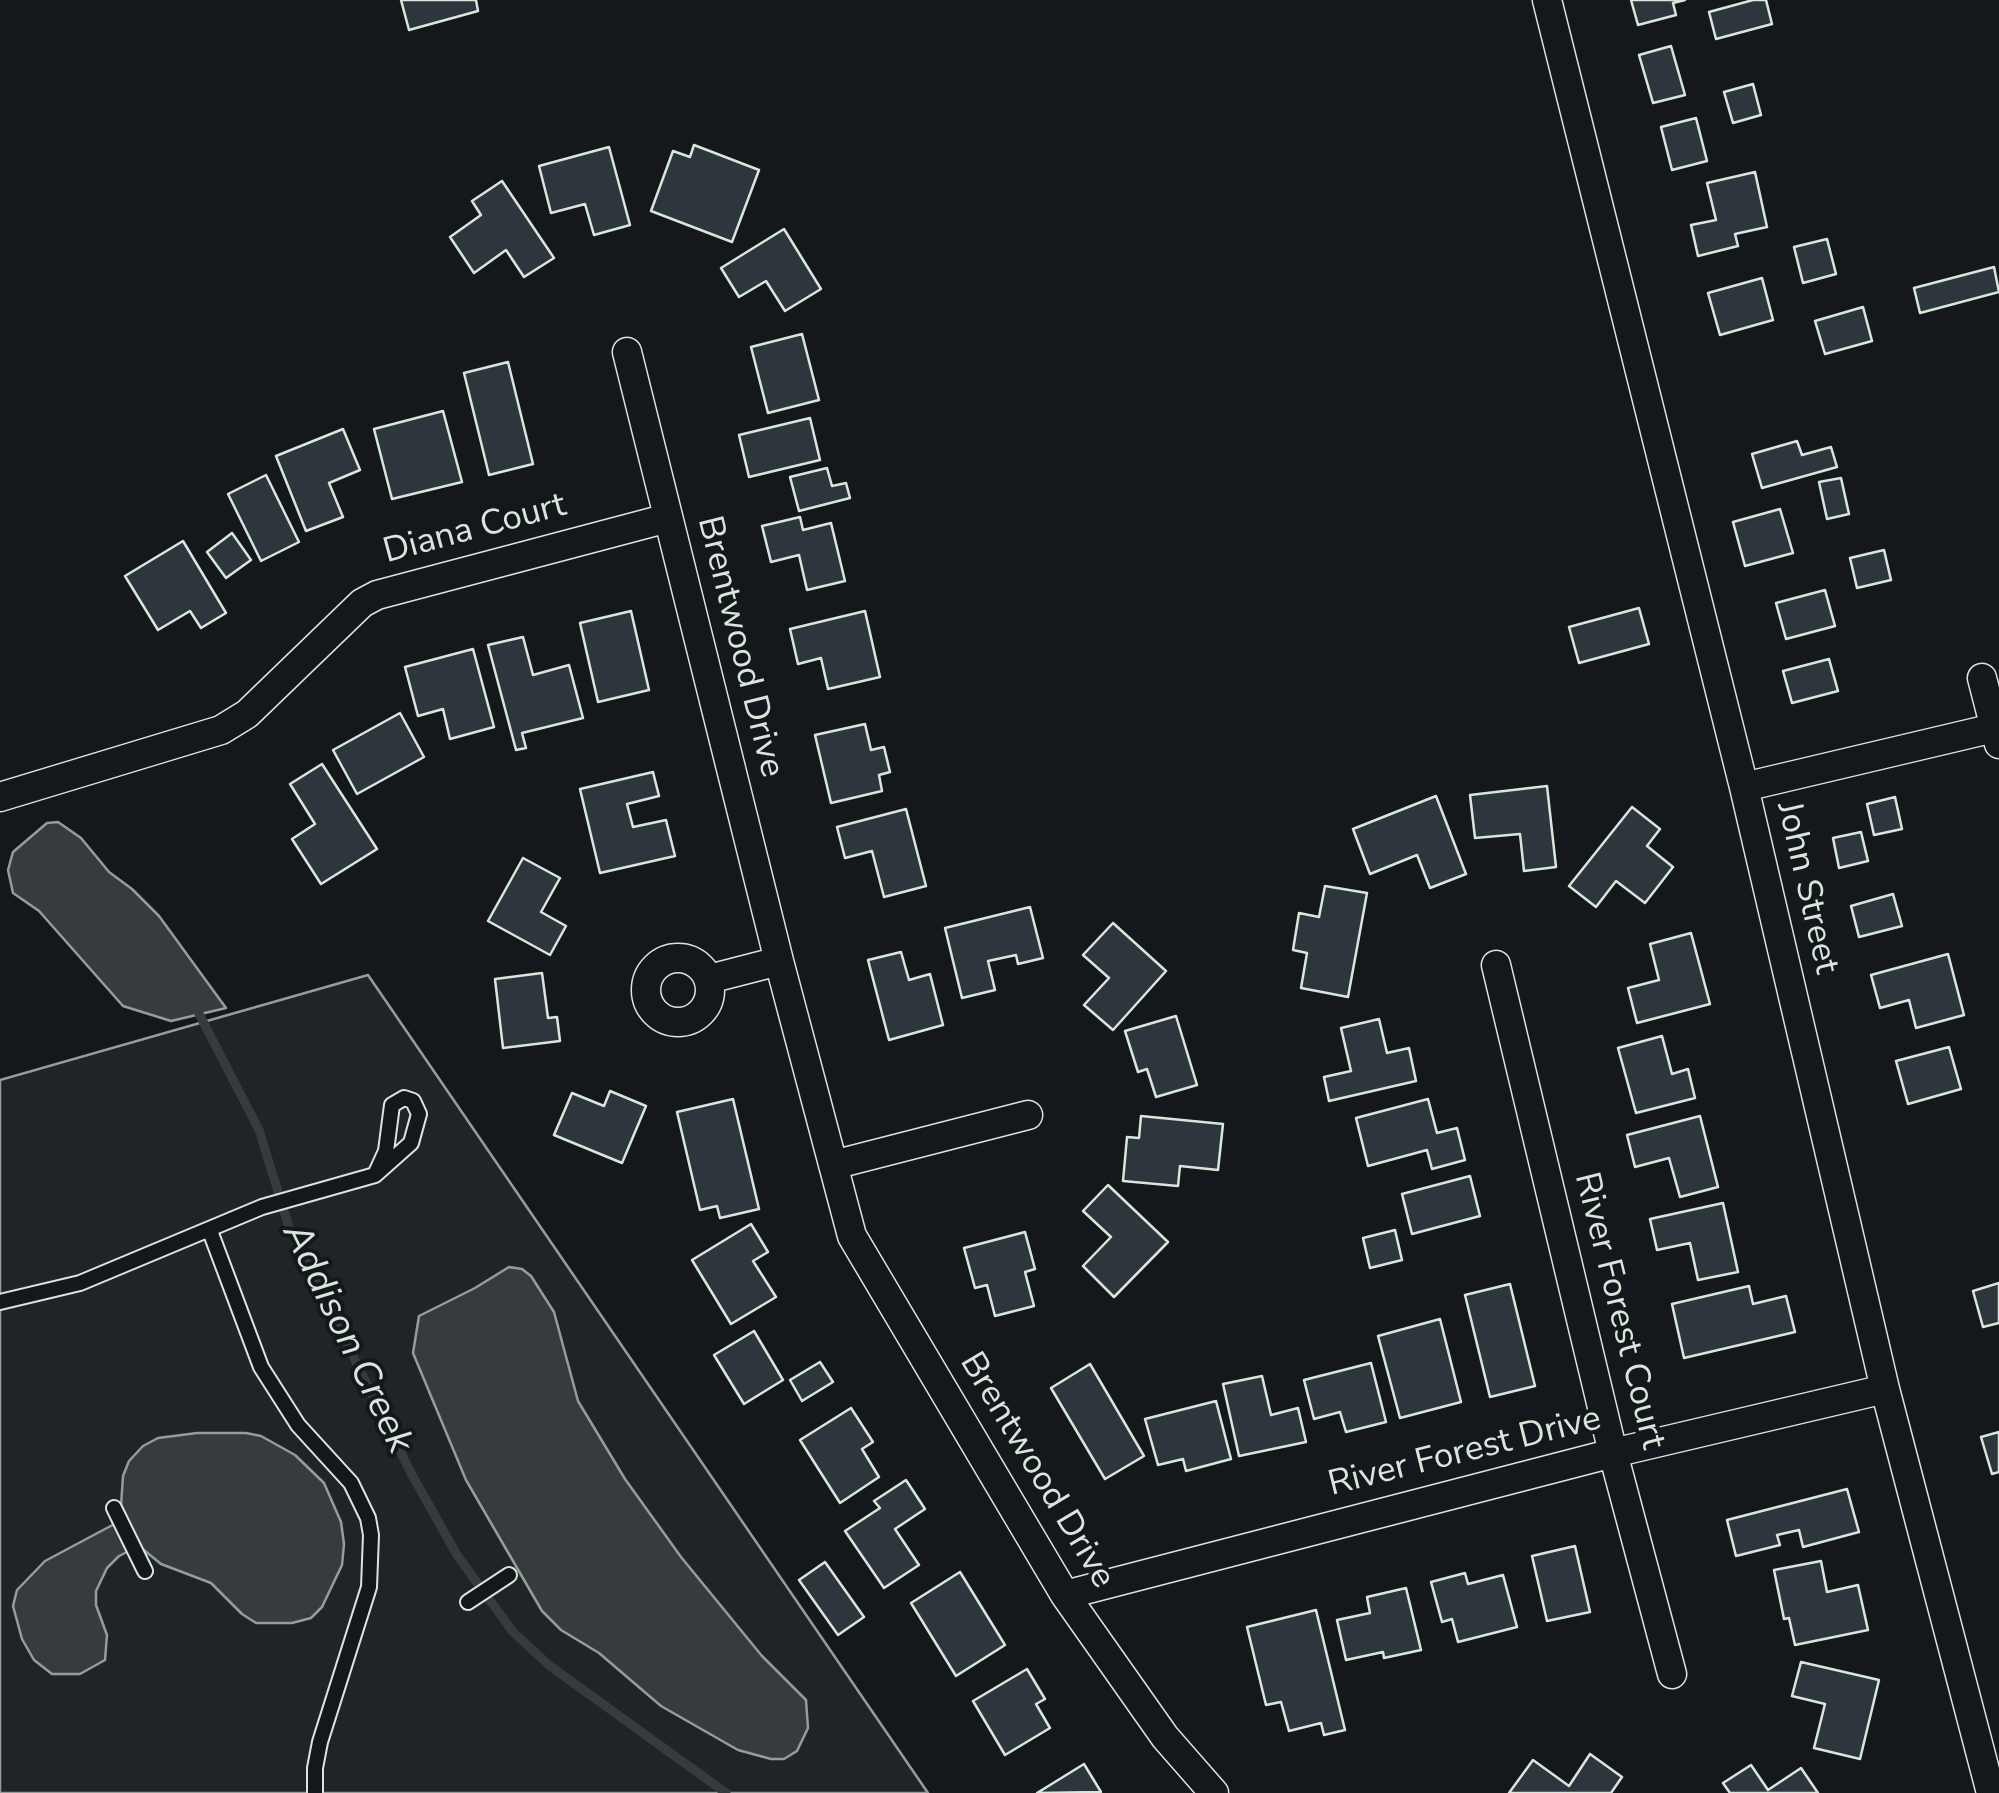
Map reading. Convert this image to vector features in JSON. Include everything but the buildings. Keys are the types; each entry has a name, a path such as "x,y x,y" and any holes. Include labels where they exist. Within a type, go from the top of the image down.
{"street":[{"name":"John Street","path":"1547,0 1744,787 1885,1388 1990,1793"},
{"name":"Brentwood Drive","path":"627,352 852,1236 1065,1594 1165,1736 1214,1793"},
{"name":"Diana Court","path":"0,796 222,730 248,714 362,604 377,595 668,518"},
{"path":"1744,787 1996,737 1982,678"},
{"path":"710,980 779,960"},
{"name":"River Forest Court","path":"1496,965 1613,1453 1672,1674"},
{"path":"833,1165 1028,1116"},
{"name":"River Forest Drive","path":"1065,1594 1613,1453 1885,1388"}],"lane":[{"path":"0,1302 80,1283 262,1207 374,1175 411,1143 419,1114 413,1101 404,1098 392,1104 386,1151 374,1175"},
{"path":"210,1231 271,1386 298,1425 351,1483 368,1518 368,1587 320,1742 314,1768 315,1793"},
{"path":"114,1508 145,1571"},
{"path":"468,1602 504,1578"}],"shaded area":[{"path":"58,822 81,838 109,872 159,916 226,1008 171,1021 123,1006 39,911 13,893 8,870 13,852 47,823"},
{"path":"368,975 928,1793 0,1793 0,1080"},
{"path":"509,1267 522,1269 531,1276 554,1312 578,1401 625,1479 681,1557 762,1656 806,1700 808,1728 797,1751 784,1759 738,1750 661,1706 599,1653 561,1630 542,1611 466,1480 413,1353 419,1316"},
{"path":"197,1433 261,1436 295,1455 324,1483 341,1522 344,1544 342,1565 322,1607 311,1618 292,1623 256,1623 211,1583 161,1564 139,1546 119,1556 107,1568 96,1591 96,1605 107,1635 105,1660 80,1674 52,1674 34,1660 22,1639 13,1606 17,1590 45,1561 120,1521 123,1476 129,1461 143,1446 158,1438"}],"waterway":[{"name":"Addison Creek","path":"195,1006 259,1130 289,1227 412,1475 457,1555 513,1632 550,1666 726,1793"}]}
